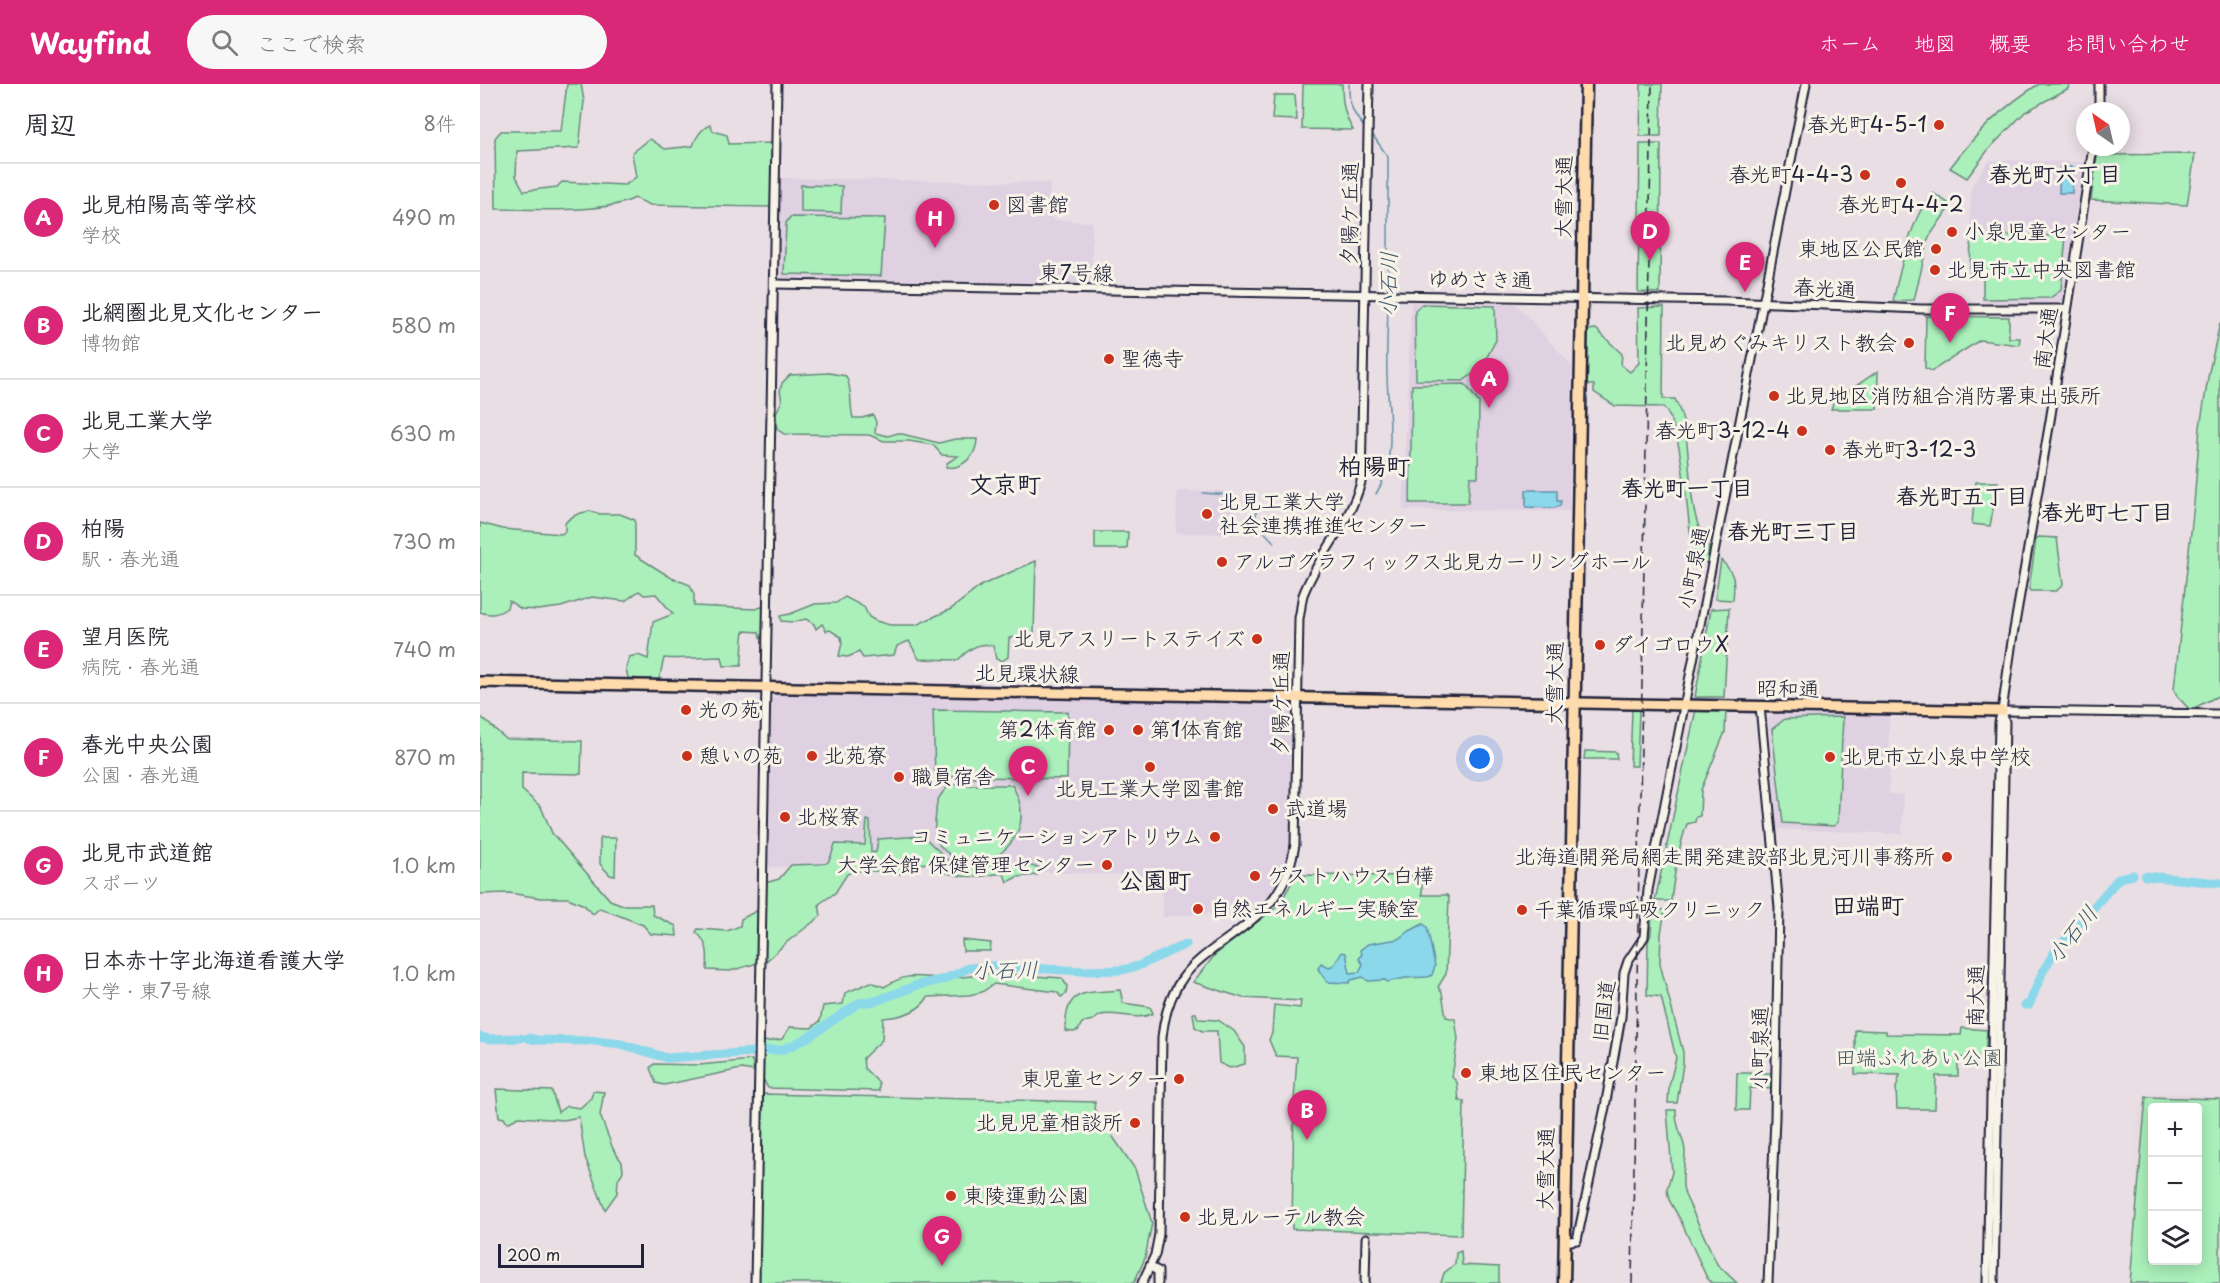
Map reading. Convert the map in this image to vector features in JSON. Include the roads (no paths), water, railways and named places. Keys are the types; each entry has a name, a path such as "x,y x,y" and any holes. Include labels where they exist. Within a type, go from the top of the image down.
{"highway":[{"name":"大雪大通","path":"1564,1283 1586,84"}],"main road":[{"name":"北見環状線","path":"480,682 1574,703"},
{"name":"昭和通","path":"1574,703 2002,711"}],"street":[{"path":"755,1283 777,84"},
{"name":"夕陽ケ丘通","path":"1142,1283 1150,1267 1159,1234 1162,1037 1166,1012 1180,981 1191,966 1268,905 1287,876 1295,845 1299,618 1303,597 1311,579 1356,501 1361,483 1369,84"},
{"name":"小町泉通","path":"1685,705 1806,84"},
{"path":"2099,84 2099,102"},
{"name":"南大通","path":"1988,1283 1998,722 2002,711 2050,421 2092,156"},
{"name":"東7号線","path":"775,284 1377,295"},
{"name":"ゆめさき通","path":"1377,295 1582,299"},
{"name":"春光通","path":"1582,299 1763,303 1894,309 2066,309"},
{"name":"旧国道","path":"1564,1242 1577,1240 1583,1217 1621,1017 1624,973 1628,961 1644,937 1648,890 1685,705"},
{"name":"小町泉通","path":"1760,706 1779,908 1775,1118 1768,1283"},
{"path":"2002,711 2220,714"},
{"name":"南大通","path":"1994,1283 2005,722 2002,711"},
{"path":"1365,1283 1366,1238"},
{"path":"1150,1267 1158,1271 1158,1283"}],"water":[{"path":"2060,167 2073,167 2072,193 2059,193"},
{"path":"1526,490 1557,490 1557,501 1561,501 1560,506 1554,508 1526,507"},
{"path":"1423,924 1427,927 1435,966 1432,975 1428,977 1387,982 1385,980 1368,981 1363,977 1351,980 1349,983 1327,982 1318,969 1321,963 1329,967 1334,965 1342,952 1346,953 1350,973 1359,972 1363,964 1359,959 1362,954 1360,950 1368,944 1398,939"}],"waterway":[{"name":"小石川","path":"1349,84 1352,108 1366,129"},
{"name":"小石川","path":"1372,134 1388,157 1388,292"},
{"name":"小石川","path":"1376,494 1387,466 1390,436 1387,366 1388,297"},
{"path":"1203,493 1231,495"},
{"path":"1247,496 1254,498 1257,521 1274,542"},
{"name":"小石川","path":"2025,1005 2029,1005 2043,971 2054,953 2119,878 2133,875"},
{"name":"小石川","path":"2145,876 2220,883"},
{"name":"小石川","path":"765,1050 781,1050 791,1046 859,1003 876,1001 918,985 945,979 969,968 993,966 1083,971 1122,970 1138,966 1186,944"},
{"name":"小石川","path":"480,1037 521,1038"},
{"name":"小石川","path":"528,1038 588,1041"},
{"name":"小石川","path":"594,1041 621,1044 667,1058 754,1052"}],"railway":[{"path":"1632,1283 1652,84"}],"place":[{"name":"春光町4-5-1","path":"1939,125"},
{"name":"春光町4-4-3","path":"1865,175"},
{"name":"春光町4-4-2","path":"1901,183"},
{"name":"図書館","path":"994,205"},
{"name":"小泉児童センター","path":"1952,232"},
{"name":"日本赤十字北海道看護大学","path":"935,248"},
{"name":"東地区公民館","path":"1936,249"},
{"name":"柏陽","path":"1650,261"},
{"name":"北見市立中央図書館","path":"1935,270"},
{"name":"望月医院","path":"1745,292"},
{"name":"北見めぐみキリスト教会","path":"1909,343"},
{"name":"春光中央公園","path":"1950,343"},
{"name":"聖徳寺","path":"1109,359"},
{"name":"北見地区消防組合消防署東出張所","path":"1774,396"},
{"name":"北見柏陽高等学校","path":"1489,408"},
{"name":"春光町3-12-4","path":"1802,431"},
{"name":"春光町3-12-3","path":"1830,450"},
{"name":"北見工業大学 社会連携推進センター","path":"1207,514"},
{"name":"アルゴグラフィックス北見カーリングホール","path":"1222,562"},
{"name":"北見アスリートステイズ","path":"1257,639"},
{"name":"ダイゴロウX","path":"1600,645"},
{"name":"光の苑","path":"686,710"},
{"name":"第2体育館","path":"1109,730"},
{"name":"第1体育館","path":"1138,730"},
{"name":"憩いの苑","path":"687,756"},
{"name":"北苑寮","path":"812,756"},
{"name":"北見市立小泉中学校","path":"1830,757"},
{"name":"北見工業大学図書館","path":"1150,767"},
{"name":"職員宿舎","path":"899,777"},
{"name":"北見工業大学","path":"1028,796"},
{"name":"武道場","path":"1273,809"},
{"name":"北桜寮","path":"785,817"},
{"name":"コミュニケーションアトリウム","path":"1215,837"},
{"name":"北海道開発局網走開発建設部北見河川事務所","path":"1947,857"},
{"name":"大学会館 保健管理センター","path":"1107,865"},
{"name":"ゲストハウス白樺","path":"1255,876"},
{"name":"自然エネルギー実験室","path":"1198,909"},
{"name":"千葉循環呼吸クリニック","path":"1522,910"},
{"name":"東地区住民センター","path":"1466,1073"},
{"name":"東児童センター","path":"1179,1079"},
{"name":"北見児童相談所","path":"1135,1123"},
{"name":"北網圏北見文化センター","path":"1307,1140"},
{"name":"東陵運動公園","path":"951,1196"},
{"name":"北見ルーテル教会","path":"1185,1217"},
{"name":"北見市武道館","path":"942,1266"}],"district":[{"name":"春光町六丁目","path":"2055,174"},
{"name":"柏陽町","path":"1374,467"},
{"name":"文京町","path":"1005,485"},
{"name":"春光町一丁目","path":"1687,488"},
{"name":"春光町五丁目","path":"1962,496"},
{"name":"春光町七丁目","path":"2107,512"},
{"name":"春光町三丁目","path":"1793,531"},
{"name":"公園町","path":"1155,881"},
{"name":"田端町","path":"1868,906"}],"park label":[{"name":"田端ふれあい公園","path":"1919,1058"}]}
